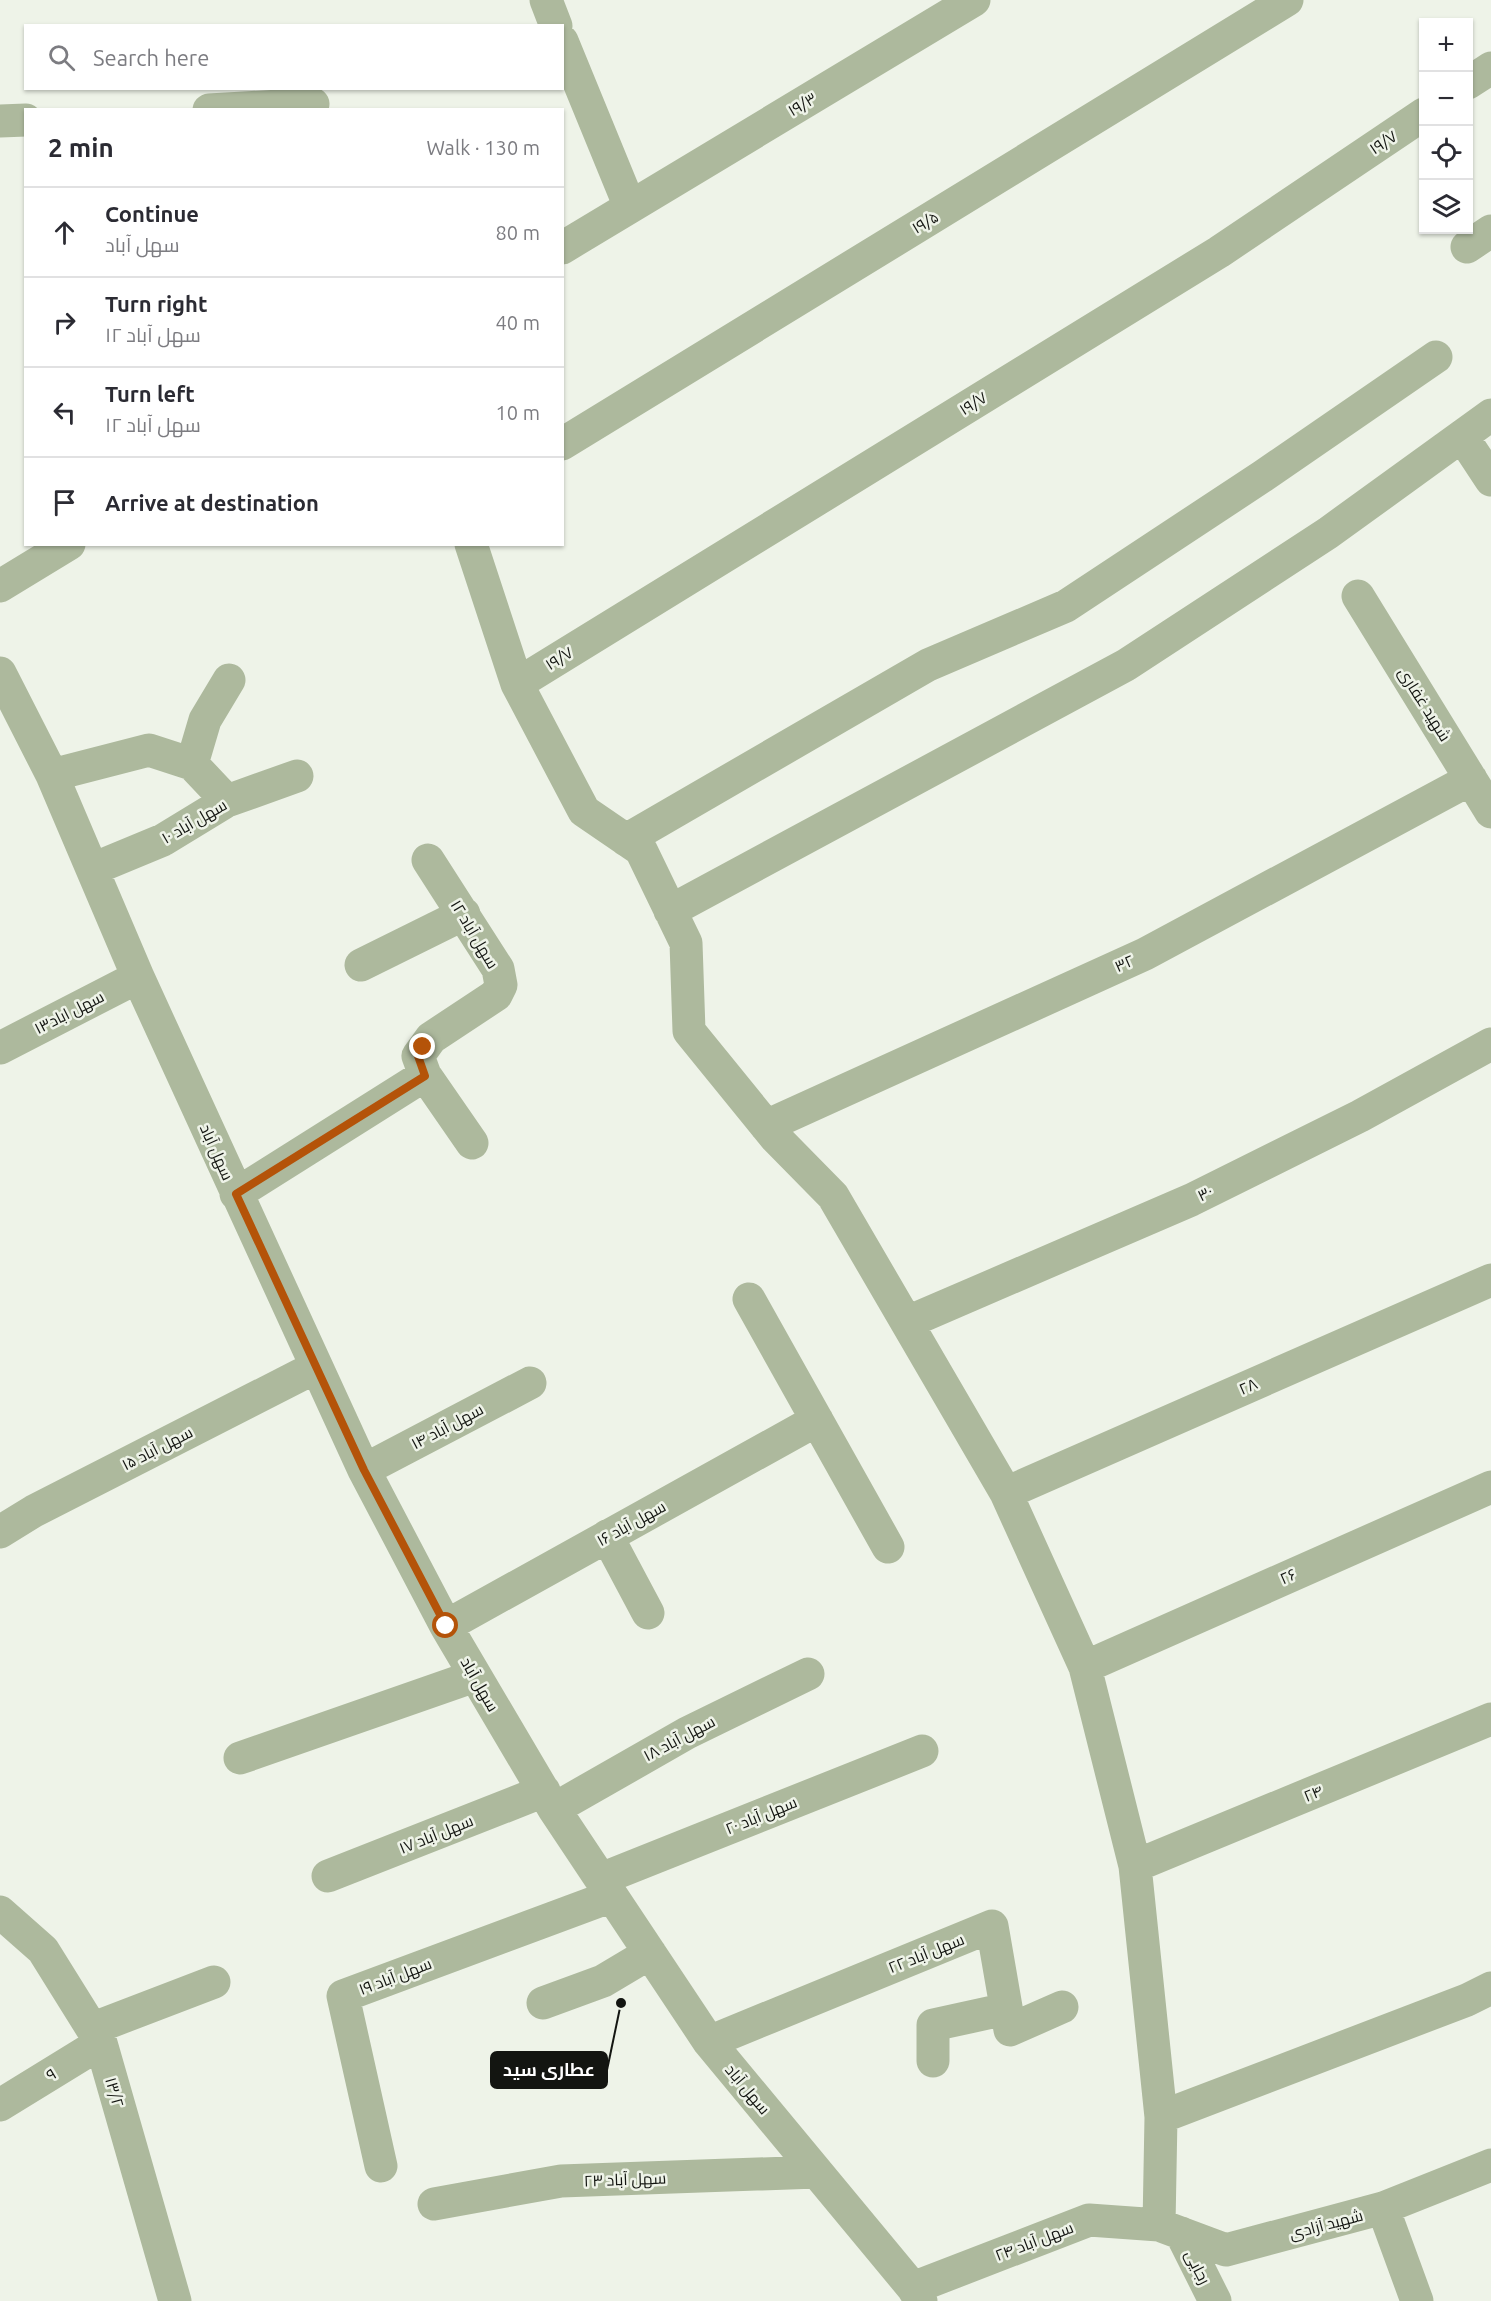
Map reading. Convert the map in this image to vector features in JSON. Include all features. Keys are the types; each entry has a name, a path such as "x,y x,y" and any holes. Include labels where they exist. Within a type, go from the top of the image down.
{"street":[{"path":"546,0 555,24"},
{"name":"۱۹/۳","path":"564,247 975,0"},
{"name":"۱۹/۵","path":"564,443 1287,0"},
{"path":"564,46 630,207"},
{"path":"1473,80 1491,68"},
{"path":"244,108 313,104"},
{"name":"۱۹/۷","path":"517,684 1219,252 1419,117"},
{"path":"0,121 24,120"},
{"path":"626,840 928,665 1066,606 1263,476 1436,357"},
{"path":"670,911 1126,665 1328,533 1491,415"},
{"path":"1462,436 1491,480"},
{"path":"0,586 66,546"},
{"path":"472,546 517,684 584,811 641,850 686,943 689,1031 766,1126 833,1196 1006,1493 1085,1667 1134,1866 1161,2118 1170,2229"},
{"name":"شهید غفاری","path":"1358,596 1491,812"},
{"name":"سهل آباد","path":"0,673 52,775 138,977 364,1470 446,1626 549,1800 709,2042 917,2295"},
{"path":"192,764 205,720 230,680"},
{"path":"52,775 149,750 192,764 227,801"},
{"name":"سهل آباد ۱۰","path":"93,869 164,840 227,801 297,776"},
{"name":"۳۲","path":"766,1126 1145,954 1471,779"},
{"name":"سهل آباد ۱۲","path":"425,1076 418,1056 423,1047 431,1038 496,995 501,985 498,969 428,860"},
{"path":"361,965 464,914"},
{"name":"سهل اباد۱۳","path":"0,1048 138,977"},
{"name":"۳۰","path":"908,1322 1191,1200 1360,1116 1491,1044"},
{"path":"236,1194 425,1076 472,1143"},
{"name":"۲۸","path":"1006,1493 1491,1280"},
{"path":"749,1299 888,1547"},
{"name":"سهل آباد ۱۵","path":"0,1532 34,1511 316,1367"},
{"name":"سهل آباد ۱۴","path":"364,1470 530,1383"},
{"name":"سهل آباد ۱۶","path":"446,1626 817,1420"},
{"name":"۲۶","path":"1085,1667 1491,1487"},
{"path":"607,1536 648,1613"},
{"name":"سهل آباد ۱۸","path":"549,1800 808,1674"},
{"path":"240,1758 476,1676"},
{"name":"۲۴","path":"1134,1866 1491,1719"},
{"name":"سهل آباد ۲۰","path":"606,1888 922,1751"},
{"name":"سهل آباد ۱۷","path":"328,1876 549,1800"},
{"name":"سهل آباد ۱۹","path":"381,2166 343,1996 606,1888"},
{"name":"۱۳/۲","path":"0,1912 43,1950 98,2036 171,2300"},
{"name":"سهل آباد ۲۲","path":"709,2042 992,1926 1010,2030 1062,2007"},
{"path":"543,2003 603,1981 650,1953"},
{"name":"۹","path":"0,2105 98,2036 214,1982"},
{"path":"1161,2118 1467,2000 1491,1988"},
{"path":"933,2061 933,2025 1006,2009"},
{"name":"شهید آزادی","path":"1170,2229 1226,2250 1383,2208 1491,2164"},
{"name":"سهل آباد ۲۳","path":"434,2204 561,2181 817,2172"},
{"path":"1383,2208 1418,2301"},
{"name":"سهل آباد ۲۴","path":"917,2295 1089,2220 1170,2229"},
{"name":"رجایی","path":"1170,2229 1215,2301"}],"place":[{"name":"عطاری سید","path":"621,2003"}],"route":[{"path":"423,1047 418,1056 425,1076 236,1194 364,1470 446,1626"}]}
